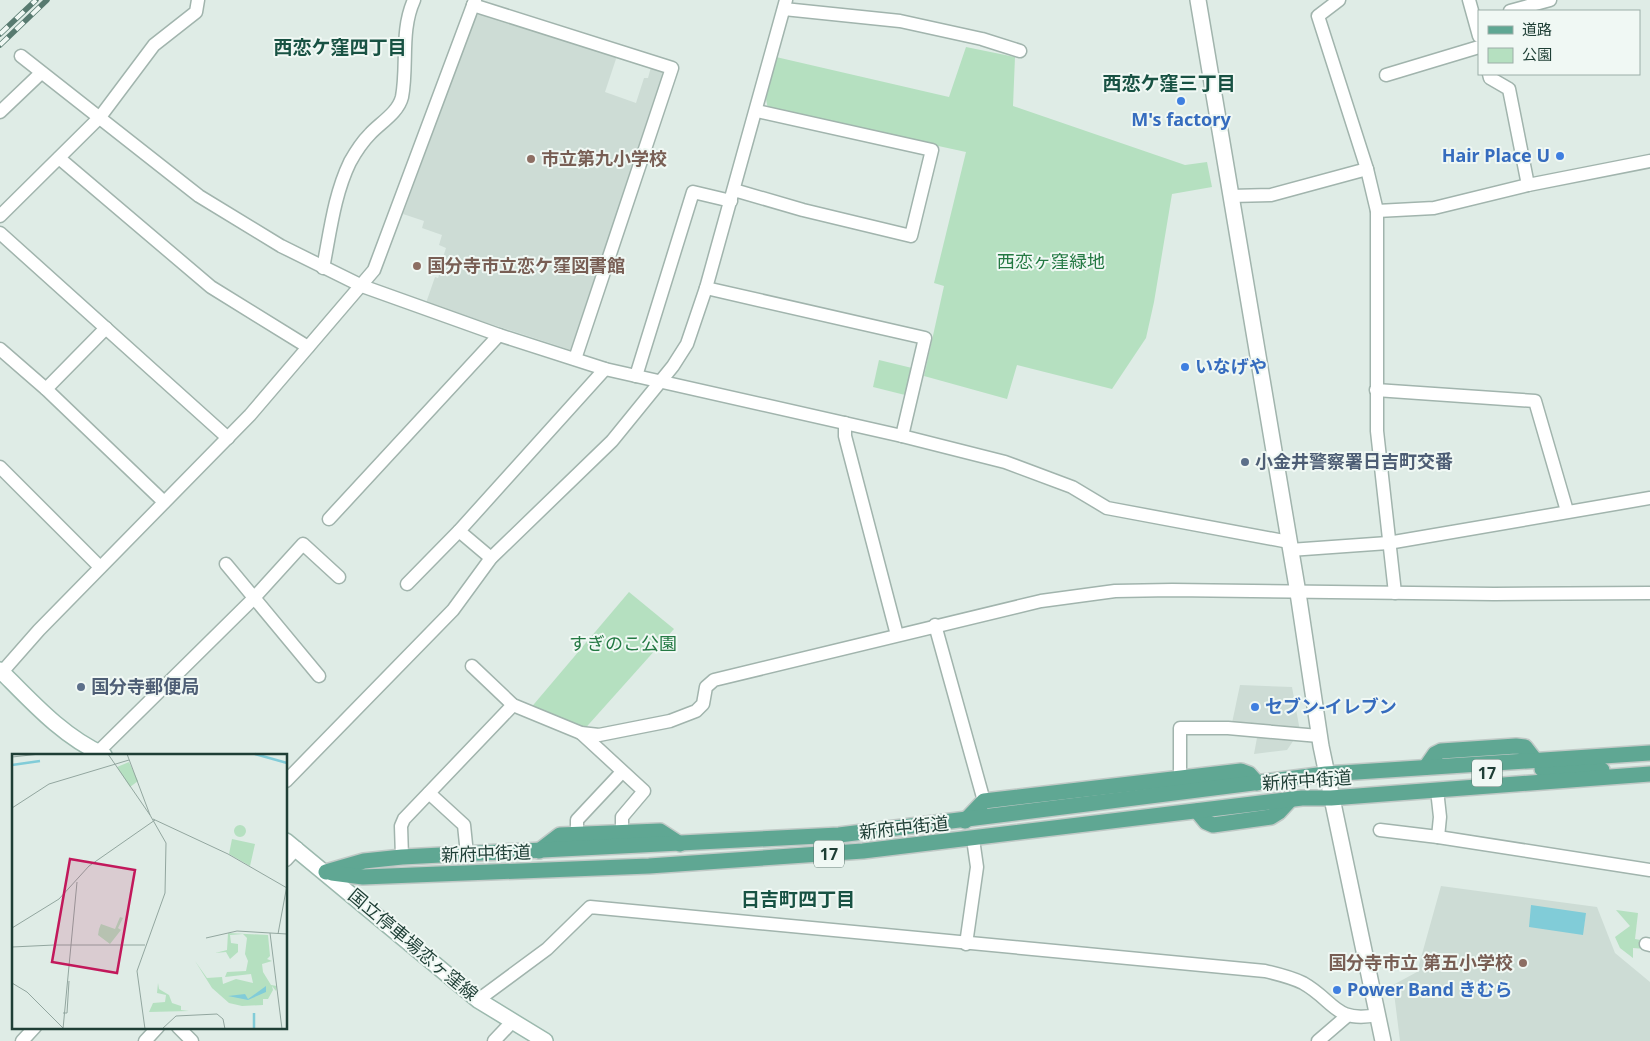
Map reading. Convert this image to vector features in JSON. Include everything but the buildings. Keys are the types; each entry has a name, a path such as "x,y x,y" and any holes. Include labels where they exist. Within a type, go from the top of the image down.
{"main road":[{"name":"新府中街道","path":"326,872 364,861 402,857 839,835 965,821 1326,774 1650,752"},
{"name":"新府中街道","path":"1326,774 1345,783 1548,769 1650,773"},
{"path":"965,821 984,802 1241,771 1249,774 1257,783"},
{"name":"新府中街道","path":"326,872 363,877 649,866 817,855 973,839 1291,799 1331,798 1650,773"},
{"path":"539,851 560,835 577,834 660,831 680,844"}],"street":[{"path":"0,216 100,117 154,44 196,12 198,0"},
{"path":"323,268 337,196 351,161 369,135 391,115 402,99 404,43 410,8 414,0"},
{"path":"1198,0 1298,593 1319,736 1383,1041"},
{"path":"1339,0 1318,16 1367,169 1377,211 1377,430 1395,593"},
{"path":"1469,0 1476,21"},
{"path":"1514,10 1550,0"},
{"path":"339,577 303,544 253,600 101,754 53,722 1,671 228,438 374,270 474,2 672,68 575,359"},
{"path":"288,779 453,610 492,558 612,441 661,383 687,344 706,288 757,111 785,4 900,21 982,38 1020,51"},
{"path":"1386,75 1478,47"},
{"path":"20,56 199,196 281,246 362,286 499,335 606,368 661,383 902,436 1005,462 1072,487 1106,508 1290,546 1388,543 1650,498"},
{"path":"0,112 41,73"},
{"path":"1489,75 1490,78 1509,89 1528,185"},
{"path":"636,376 694,192 732,196 803,210 911,236 932,150 757,111"},
{"path":"59,158 212,287 308,346"},
{"path":"1377,211 1434,208 1528,185 1650,161"},
{"path":"1231,196 1272,196 1367,169"},
{"path":"0,233 228,438"},
{"path":"706,288 926,338 902,436"},
{"path":"46,389 106,328"},
{"path":"329,519 499,335"},
{"path":"0,349 46,389 164,502"},
{"path":"407,584 459,531 606,368"},
{"path":"1376,390 1535,402 1567,512"},
{"path":"845,423 845,436 897,635"},
{"path":"0,467 100,568"},
{"path":"459,531 492,558"},
{"path":"226,564 253,600 320,676"},
{"path":"581,734 613,733 670,721 696,711 703,704 706,687 714,680 1041,601 1115,591 1650,593"},
{"path":"936,625 984,802"},
{"path":"472,666 513,705 581,734 644,791 622,817 622,832"},
{"path":"402,857 401,826 404,819 513,705"},
{"path":"1180,778 1180,728 1228,728 1319,736"},
{"path":"577,834 577,820 622,772"},
{"path":"1437,790 1440,817 1438,837"},
{"path":"429,793 464,825 467,854"},
{"path":"1380,830 1438,837 1650,870"},
{"path":"966,944 977,867 973,839"},
{"name":"国立停車場恋ヶ窪線","path":"292,844 478,1000 545,1041"},
{"path":"478,1000 547,949 590,907 1265,971 1304,984 1347,1016 1361,1018 1377,1015"},
{"path":"1318,1041 1347,1016"},
{"path":"494,1041 512,1022"},
{"path":"22,1041 34,1028"},
{"path":"146,1041 157,1028"},
{"path":"179,1028 192,1041"}],"shaded area":[{"name":"市立第九小学校","path":"482,13 617,56 605,92 636,103 644,78 648,78 651,67 662,71 665,77 575,347 571,350 426,303 435,277 438,278 441,270 439,270 446,248 439,245 442,235 422,228 424,221 403,214 476,16"},
{"path":"1240,685 1292,687 1300,731 1287,750 1254,754 1259,727 1232,723"},
{"name":"国分寺市立 第五小学校","path":"1441,886 1597,907 1615,953 1650,982 1650,1041 1400,1041 1393,985 1417,972"}],"green space":[{"name":"西恋ヶ窪緑地","path":"966,47 1015,57 1013,106 1185,165 1207,162 1212,187 1172,194 1146,338 1112,389 1017,365 1007,399 924,376 944,286 934,283 966,152 768,109 766,99 776,57 949,97"},
{"path":"879,360 912,368 905,395 873,387"},
{"name":"すぎのこ公園","path":"629,592 674,629 581,733 529,710"},
{"path":"1616,910 1638,913 1635,939 1646,941 1645,949 1633,948 1633,958 1620,948 1615,937 1630,926"}],"water":[{"path":"1531,905 1586,913 1583,935 1529,927"}],"railway":[{"path":"0,34 36,0"},
{"path":"0,45 47,0"}],"place":[{"name":"M's factory","path":"1181,101"},
{"name":"Hair Place U","path":"1560,156"},
{"name":"市立第九小学校","path":"531,159"},
{"name":"国分寺市立恋ケ窪図書館","path":"417,266"},
{"name":"いなげや","path":"1185,367"},
{"name":"小金井警察署日吉町交番","path":"1245,462"},
{"name":"国分寺郵便局","path":"81,687"},
{"name":"セブン-イレブン","path":"1255,707"},
{"name":"国分寺市立 第五小学校","path":"1523,963"},
{"name":"Power Band きむら","path":"1337,990"}],"district":[{"name":"西恋ケ窪四丁目","path":"340,47"},
{"name":"西恋ケ窪三丁目","path":"1169,83"},
{"name":"日吉町四丁目","path":"798,899"}]}
